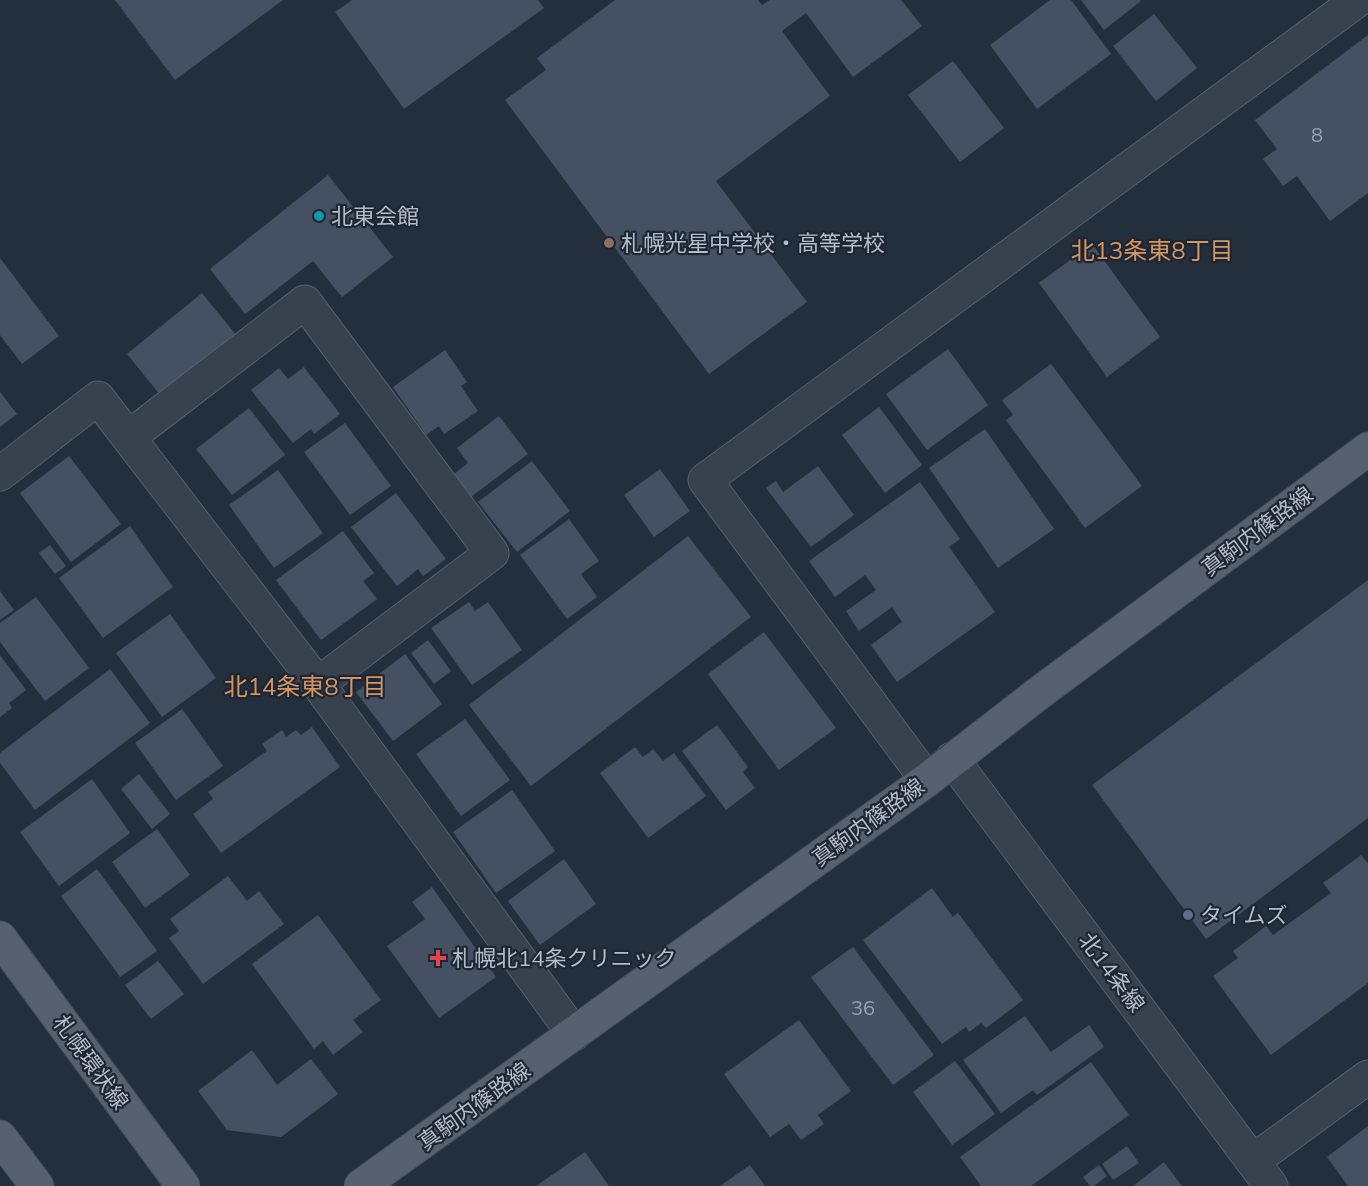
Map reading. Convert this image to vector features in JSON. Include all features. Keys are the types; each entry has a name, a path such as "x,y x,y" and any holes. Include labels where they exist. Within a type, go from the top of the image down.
{"main road":[{"name":"真駒内篠路線","path":"361,1186 927,780 1368,449"},
{"name":"札幌環状線","path":"0,938 183,1186"},
{"path":"0,1137 37,1186"}],"street":[{"path":"927,780 705,480 1358,0"},
{"path":"129,437 305,302 492,553 318,684"},
{"path":"0,474 98,398 318,684 574,1034"},
{"name":"北14条線","path":"952,759 1262,1174"},
{"path":"1262,1174 1368,1077"}],"building":[{"path":"115,0 283,0 175,80"},
{"path":"352,0 538,0 544,8 404,109 335,12"},
{"path":"615,0 758,0 762,5 770,0 901,0 922,26 853,77 806,13 782,31 830,96 716,181 807,302 709,374 505,100 546,70 537,58"},
{"path":"1050,0 1071,0 1111,54 1037,109 990,45"},
{"path":"1081,0 1140,0 1141,1 1104,30"},
{"path":"1154,14 1197,68 1156,101 1113,46"},
{"path":"1368,35 1368,193 1330,221 1297,176 1283,186 1263,159 1277,149 1255,120"},
{"path":"953,61 1004,128 960,162 908,95"},
{"name":"北東会館","path":"328,175 393,257 342,297 313,261 245,314 210,269"},
{"path":"1092,244 1160,337 1107,377 1039,283"},
{"path":"0,258 59,336 22,364 0,335"},
{"path":"202,293 237,336 161,396 127,354"},
{"path":"948,349 988,405 927,450 886,394"},
{"path":"445,350 467,382 461,386 478,411 444,434 439,426 426,435 393,387"},
{"path":"1051,364 1142,486 1085,528 1006,420 1013,415 1002,400"},
{"path":"304,367 340,414 314,434 311,429 293,443 251,390 279,368 288,379"},
{"path":"0,392 17,414 0,427"},
{"path":"879,407 922,465 885,493 842,435"},
{"path":"249,408 285,455 232,495 196,449"},
{"path":"499,416 528,454 471,497 454,474 468,463 457,448"},
{"path":"345,423 391,486 350,515 304,452"},
{"path":"985,429 1054,529 998,568 929,468"},
{"path":"69,456 121,524 71,562 20,493"},
{"path":"532,461 570,511 517,552 478,502"},
{"path":"818,466 854,515 811,547 766,488 776,481 783,492"},
{"path":"660,469 690,511 654,537 624,495"},
{"path":"278,470 323,533 274,568 229,505"},
{"path":"920,482 960,539 949,547 995,612 897,682 871,645 902,622 892,607 859,631 846,611 876,590 865,575 835,597 809,561"},
{"path":"396,493 446,559 423,576 418,569 397,586 351,527"},
{"path":"569,519 599,561 581,574 597,597 567,619 520,555"},
{"path":"130,526 173,587 103,638 59,578"},
{"path":"343,531 374,573 363,581 377,599 321,640 276,580"},
{"path":"688,536 751,617 531,786 469,705"},
{"path":"50,545 66,566 55,574 39,553"},
{"path":"1368,580 1368,818 1206,939 1092,785"},
{"path":"0,591 14,610 0,620"},
{"path":"36,597 89,668 45,701 0,642 0,623"},
{"path":"469,602 475,611 488,602 522,650 472,685 431,628"},
{"path":"170,614 216,678 162,717 116,653"},
{"path":"764,632 836,728 779,770 708,674"},
{"path":"428,640 451,671 434,684 411,653"},
{"path":"405,654 442,704 393,741 356,692"},
{"path":"0,655 26,690 9,703 12,708 0,717"},
{"path":"110,669 150,723 35,810 0,763 0,753"},
{"path":"182,709 223,766 176,800 135,743"},
{"path":"465,719 510,780 461,816 416,754"},
{"path":"717,725 748,767 743,772 755,788 726,810 682,751"},
{"path":"312,727 340,767 221,853 193,814 213,799 208,792 267,751 262,744 282,730 286,737 296,730 301,735"},
{"path":"635,747 643,757 653,749 663,761 674,753 706,796 648,838 600,773"},
{"path":"139,774 170,814 152,829 121,789"},
{"path":"92,779 130,833 59,886 20,832"},
{"path":"512,790 555,851 496,893 453,832"},
{"path":"157,829 190,875 145,908 112,862"},
{"path":"1361,855 1368,863 1368,983 1271,1055 1213,976 1238,958 1233,951 1266,926 1273,935 1331,893 1323,883"},
{"path":"564,859 596,904 540,945 508,901"},
{"path":"97,869 157,951 120,977 61,896"},
{"path":"228,876 247,901 259,891 284,924 203,984 169,938 179,931 170,919"},
{"path":"432,887 496,977 439,1018 387,946 425,919 412,902"},
{"path":"932,888 953,917 958,913 1023,1000 986,1028 981,1023 969,1032 966,1027 942,1044 863,940"},
{"path":"318,915 381,1000 353,1020 363,1032 333,1055 323,1041 314,1049 252,964"},
{"path":"853,947 934,1055 893,1085 811,977"},
{"path":"158,961 184,994 151,1019 125,985"},
{"path":"1025,1016 1051,1052 1089,1025 1104,1047 1037,1095 1033,1090 1001,1113 963,1060"},
{"path":"799,1020 851,1091 818,1115 824,1124 801,1140 789,1124 770,1137 724,1074"},
{"path":"252,1050 277,1085 311,1059 338,1094 281,1137 227,1130 198,1091"},
{"path":"955,1061 995,1114 952,1145 913,1092"},
{"path":"1091,1062 1129,1115 1031,1186 981,1186 960,1157"},
{"path":"1368,1126 1368,1186 1348,1186 1327,1157"},
{"path":"1127,1146 1139,1163 1113,1180 1102,1164"},
{"path":"585,1152 609,1186 536,1186"},
{"path":"1164,1162 1182,1186 1133,1186"},
{"path":"750,1165 765,1186 720,1186"},
{"path":"1099,1165 1107,1176 1094,1186 1090,1186 1083,1177"}],"place":[{"name":"北東会館","path":"319,216"},
{"name":"札幌光星中学校・高等学校","path":"609,243"},
{"name":"タイムズ","path":"1188,915"},
{"name":"札幌北14条クリニック","path":"438,958"}],"district":[{"name":"北13条東8丁目","path":"1152,250"},
{"name":"北14条東8丁目","path":"305,686"}]}
